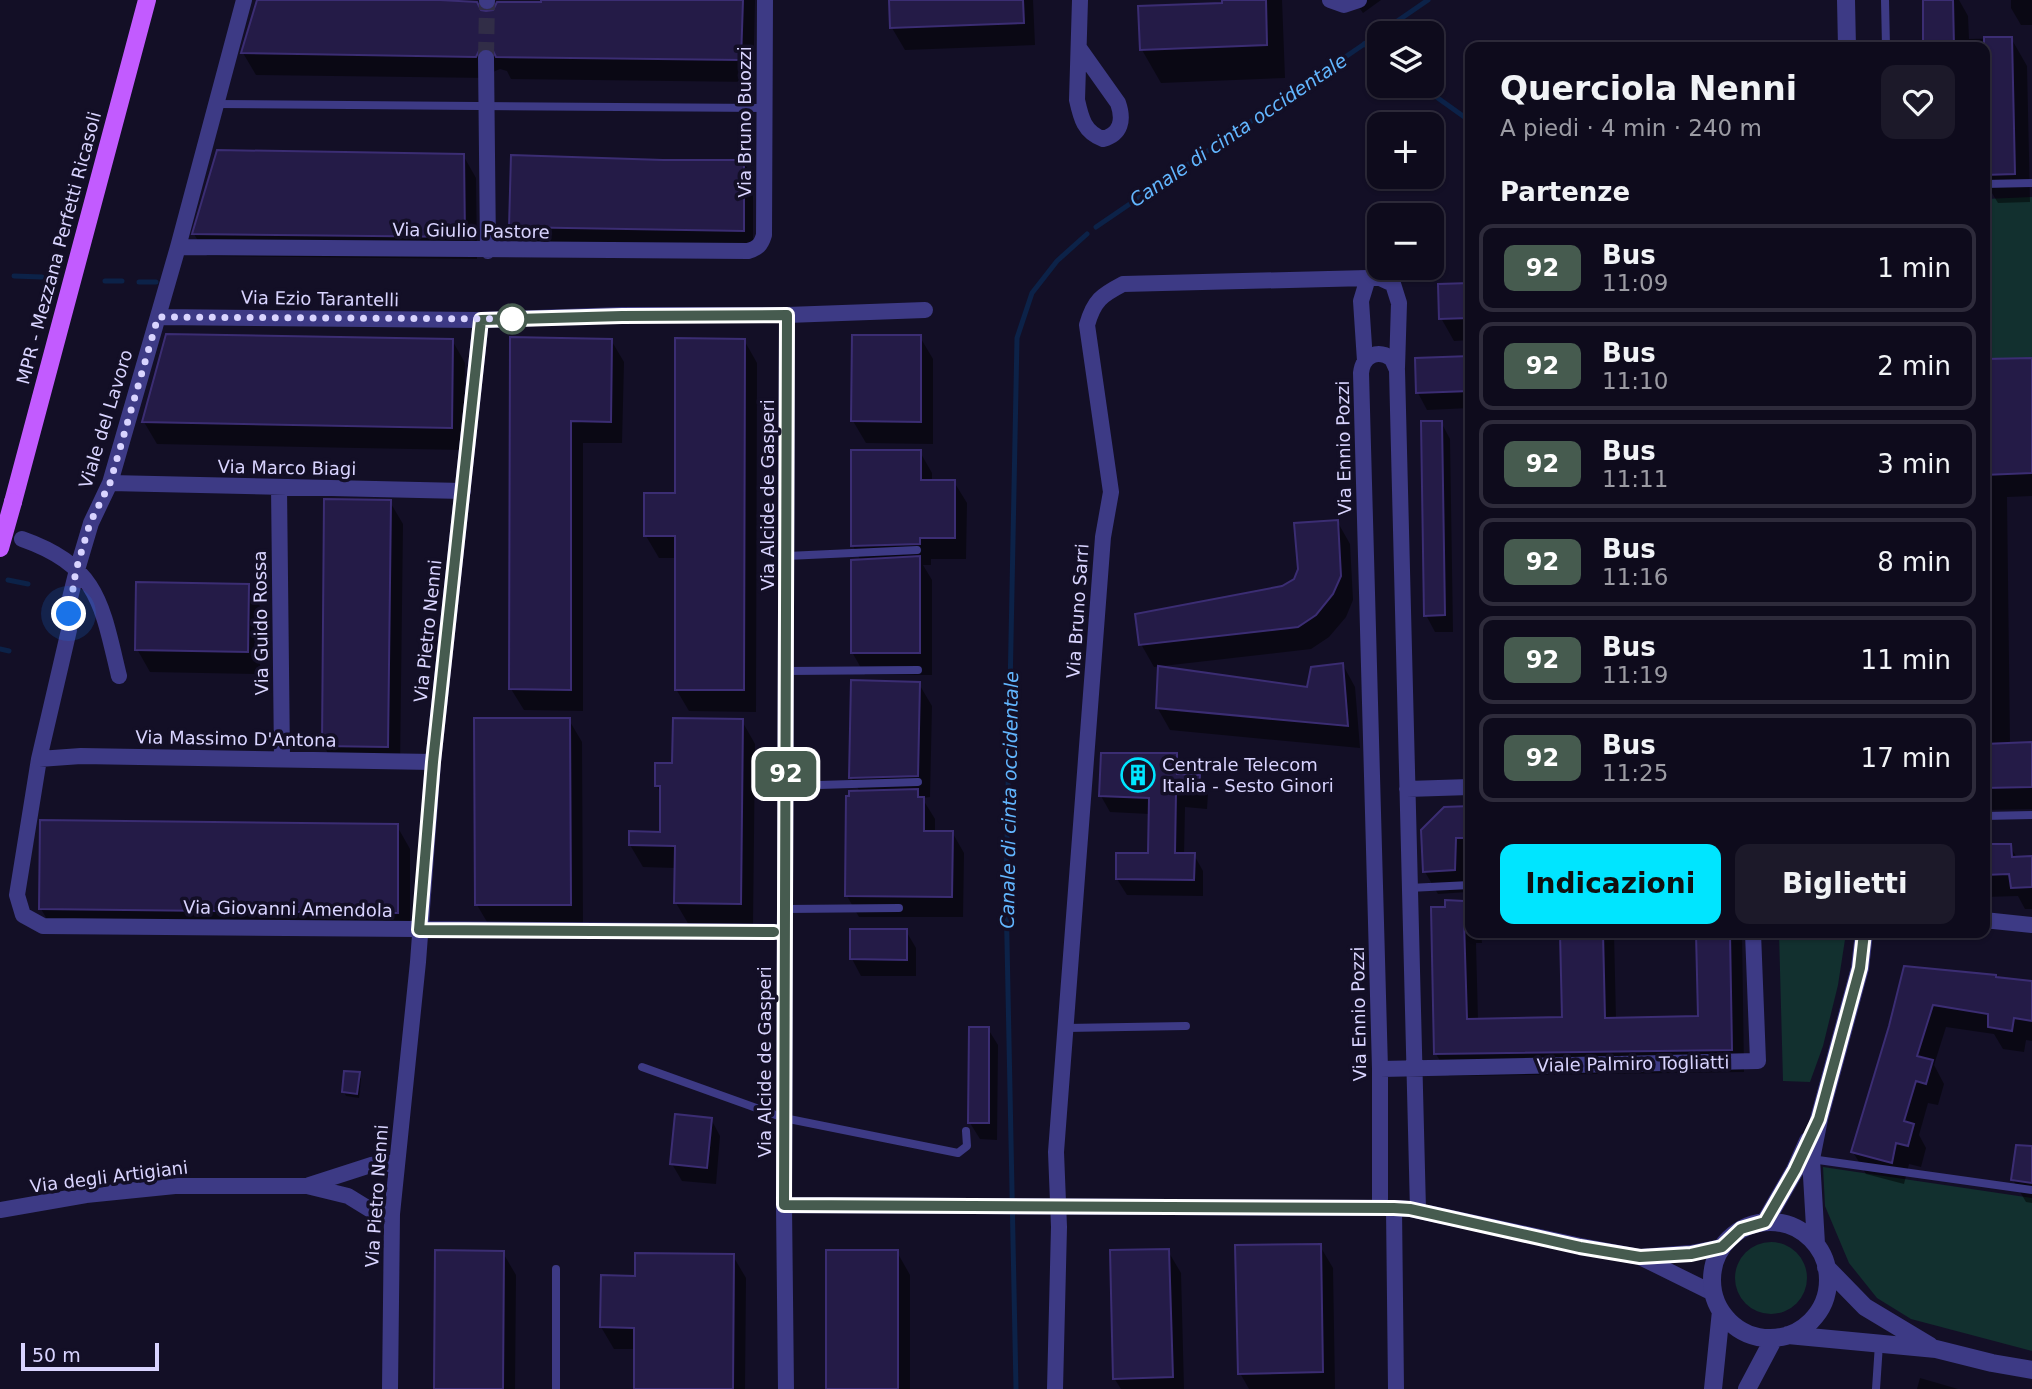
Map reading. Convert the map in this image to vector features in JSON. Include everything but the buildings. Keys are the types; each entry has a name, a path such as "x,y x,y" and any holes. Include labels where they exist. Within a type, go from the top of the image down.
{"main road":[{"name":"MPR - Mezzana Perfetti Ricasoli","path":"0,548 147,0"}],"street":[{"name":"Viale del Lavoro","path":"17,895 39,759 69,630 70,598 76,570 90,523 110,483 178,247 244,0"},
{"name":"Via Bruno Buozzi","path":"762,244 765,0"},
{"path":"1079,48 1118,103 1122,122 1111,137 1103,139 1088,131 1077,100 1080,0"},
{"path":"1330,0 1344,5 1357,1"},
{"path":"1846,0 1847,42"},
{"path":"486,58 488,251"},
{"name":"Via Giulio Pastore","path":"178,247 748,251 762,244"},
{"name":"Via Bruno Sarri","path":"1055,1389 1059,1205 1056,1152 1103,537 1111,492 1087,324 1091,310 1102,295 1124,284 1367,278"},
{"path":"1365,361 1361,301 1367,280"},
{"path":"1384,280 1393,284 1399,303 1397,370 1418,1210"},
{"path":"481,320 925,310"},
{"name":"Via Alcide de Gasperi","path":"786,1389 784,1205 787,315"},
{"name":"Via Ezio Tarantelli","path":"158,317 481,320"},
{"name":"Via Pietro Nenni","path":"390,1389 392,1214 433,762 481,320"},
{"name":"Via Ennio Pozzi","path":"1396,1389 1380,1069 1361,373 1365,361 1375,354 1392,359 1397,370"},
{"name":"Via Marco Biagi","path":"110,483 463,491"},
{"name":"Via Guido Rossa","path":"279,487 282,759"},
{"path":"22,539 66,558 96,596 104,614 118,676"},
{"name":"Via Massimo D'Antona","path":"39,759 80,756 433,762"},
{"path":"1407,789 1465,787"},
{"name":"Via Giovanni Amendola","path":"17,895 23,915 43,926 785,932"},
{"path":"1990,921 2032,925"},
{"name":"Viale Palmiro Togliatti","path":"1380,1069 1758,1061 1753,938"},
{"path":"1747,1389 1781,1336 1803,1327 1815,1316 1824,1301 1828,1284 1826,1267 1816,1244 1811,1159 1819,1119 1860,968 1863,938"},
{"path":"1765,1222 1795,1170 1819,1119"},
{"name":"Via degli Artigiani","path":"307,1186 370,1165 397,1162"},
{"name":"Via degli Artigiani","path":"0,1210 86,1195 175,1186 307,1186 348,1196 374,1212 392,1214"},
{"path":"784,1205 1387,1208 1418,1210 1580,1247 1640,1257 1691,1254 1722,1247"},
{"path":"1816,1244 1806,1234 1780,1222 1765,1222 1741,1229 1722,1247 1715,1261 1713,1293 1721,1311 1731,1323 1744,1332 1759,1337 1781,1336 1936,1349 2032,1370"},
{"path":"1640,1257 1713,1293"},
{"path":"1826,1267 1865,1307 1936,1349"},
{"path":"1713,1389 1721,1311"},
{"path":"1992,1363 2032,1380"}],"lane":[{"path":"1885,0 1886,42"},
{"path":"215,104 764,108"},
{"path":"1990,184 2032,183"},
{"path":"787,556 917,551"},
{"path":"786,671 918,670"},
{"path":"786,786 918,782"},
{"path":"1990,816 2032,815"},
{"path":"1409,888 1465,885"},
{"path":"785,909 899,908"},
{"path":"1066,1028 1186,1026"},
{"path":"642,1068 785,1118 958,1153 967,1146 966,1130"},
{"path":"1811,1159 2032,1191"},
{"path":"556,1269 556,1389"},
{"path":"1876,1389 1880,1344"}],"green space":[{"path":"2032,197 2032,358 1990,359 1990,199"},
{"path":"1779,938 1845,938 1838,985 1823,1046 1810,1082 1783,1081"},
{"path":"1823,1167 2032,1198 2032,1351 1911,1319 1877,1298 1849,1263 1825,1206"},
{"path":"1771,1242 1785,1245 1797,1252 1804,1264 1807,1278 1804,1292 1797,1304 1785,1311 1771,1314 1757,1311 1745,1304 1738,1292 1735,1278 1738,1264 1745,1252 1757,1245"}],"waterway":[{"name":"Canale di cinta occidentale","path":"1397,21 1428,0"},
{"name":"Canale di cinta occidentale","path":"1096,227 1367,42"},
{"path":"1438,98 1465,117"},
{"name":"Canale di cinta occidentale","path":"1016,1389 1006,892 1017,338 1032,293 1057,261 1087,234"},
{"path":"14,276 42,277"},
{"path":"105,281 122,281"},
{"path":"139,282 156,282"},
{"path":"8,580 28,584"},
{"path":"0,649 9,651"}],"tunnel":[{"path":"486,58 487,1"}],"bus line":[{"name":"92","path":"774,932 419,930 433,762 481,320 787,315 784,1205 1394,1208 1410,1209 1580,1247 1640,1257 1691,1254 1722,1247 1741,1229 1765,1222 1795,1170 1819,1119 1860,968 1863,938"}],"place":[{"name":"Centrale Telecom Italia - Sesto Ginori","path":"1138,775"}],"route":[{"path":"69,614 76,570 90,523 110,483 158,317 512,319"}]}
